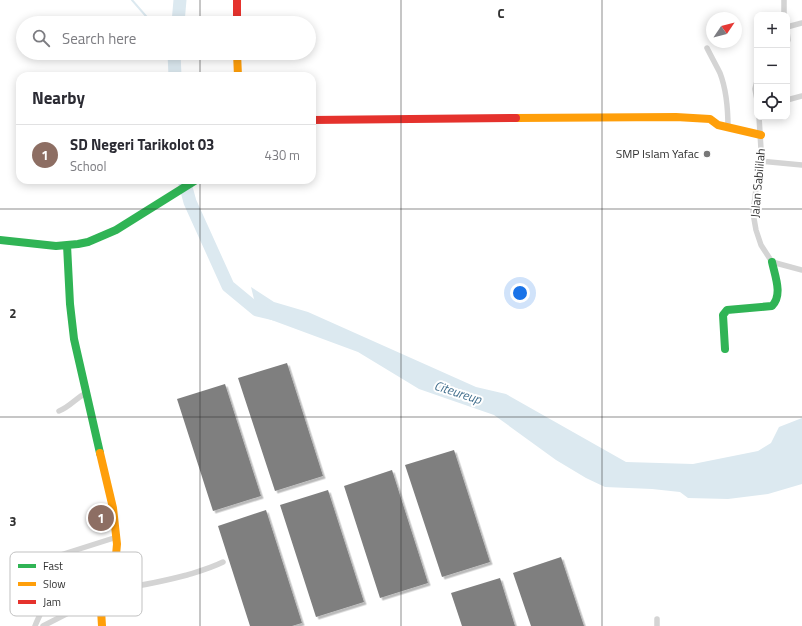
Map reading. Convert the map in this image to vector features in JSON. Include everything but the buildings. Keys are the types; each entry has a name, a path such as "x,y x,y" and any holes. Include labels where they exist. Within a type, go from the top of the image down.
{"street":[{"path":"237,0 237,16"},
{"path":"784,0 784,12"},
{"path":"790,26 802,23"},
{"path":"707,48 720,73 724,88 728,107 728,128"},
{"path":"237,60 238,72"},
{"path":"790,99 802,96"},
{"path":"316,120 669,117 710,120 718,125 728,128 761,135"},
{"name":"Jalan Sabililah","path":"759,120 761,149 753,213 756,230 761,245 772,262"},
{"path":"759,160 802,165"},
{"path":"0,240 42,245 67,245 88,242 112,232 168,200 190,184"},
{"path":"67,245 71,312 86,393 105,474 117,537 116,552"},
{"path":"725,349 723,315 727,310 772,306 776,304 779,297 772,262 802,270"},
{"path":"58,411 68,407 86,393"},
{"path":"70,552 117,537"},
{"path":"142,585 158,583 202,571 222,562"},
{"path":"35,626 39,616"},
{"path":"42,626 62,616"},
{"path":"100,616 102,626"},
{"path":"657,619 657,626"}],"water":[{"path":"251,287 274,302 308,312 476,387 506,394 626,462 693,464 758,451 771,443 779,427 802,418 802,484 768,494 728,499 688,498 680,492 605,487 586,478 556,460 494,415 419,389 358,352 258,315"}],"waterway":[{"path":"132,0 146,16"},
{"name":"Citeureup","path":"179,16 180,0"},
{"name":"Citeureup","path":"174,60 175,72"},
{"name":"Citeureup","path":"185,184 190,202 228,286 257,310 274,314"}],"traffic: fast":[{"path":"0,240 56,246 88,242 116,230 190,184"},
{"path":"67,245 70,304 74,339 100,453"},
{"path":"725,349 723,315 727,310 772,306 775,302 778,291 772,262"}],"traffic: slow":[{"path":"237,60 238,72"},
{"path":"516,118 676,117 710,119 718,125 761,135"},
{"path":"100,453 113,508 117,544 116,552"},
{"path":"101,616 102,626"}],"traffic: jam":[{"path":"237,0 237,16"},
{"path":"316,120 516,118"}],"place":[{"name":"SMP Islam Yafac","path":"707,154"},
{"name":"SD Negeri Tarikolot 03","path":"101,518"}]}
